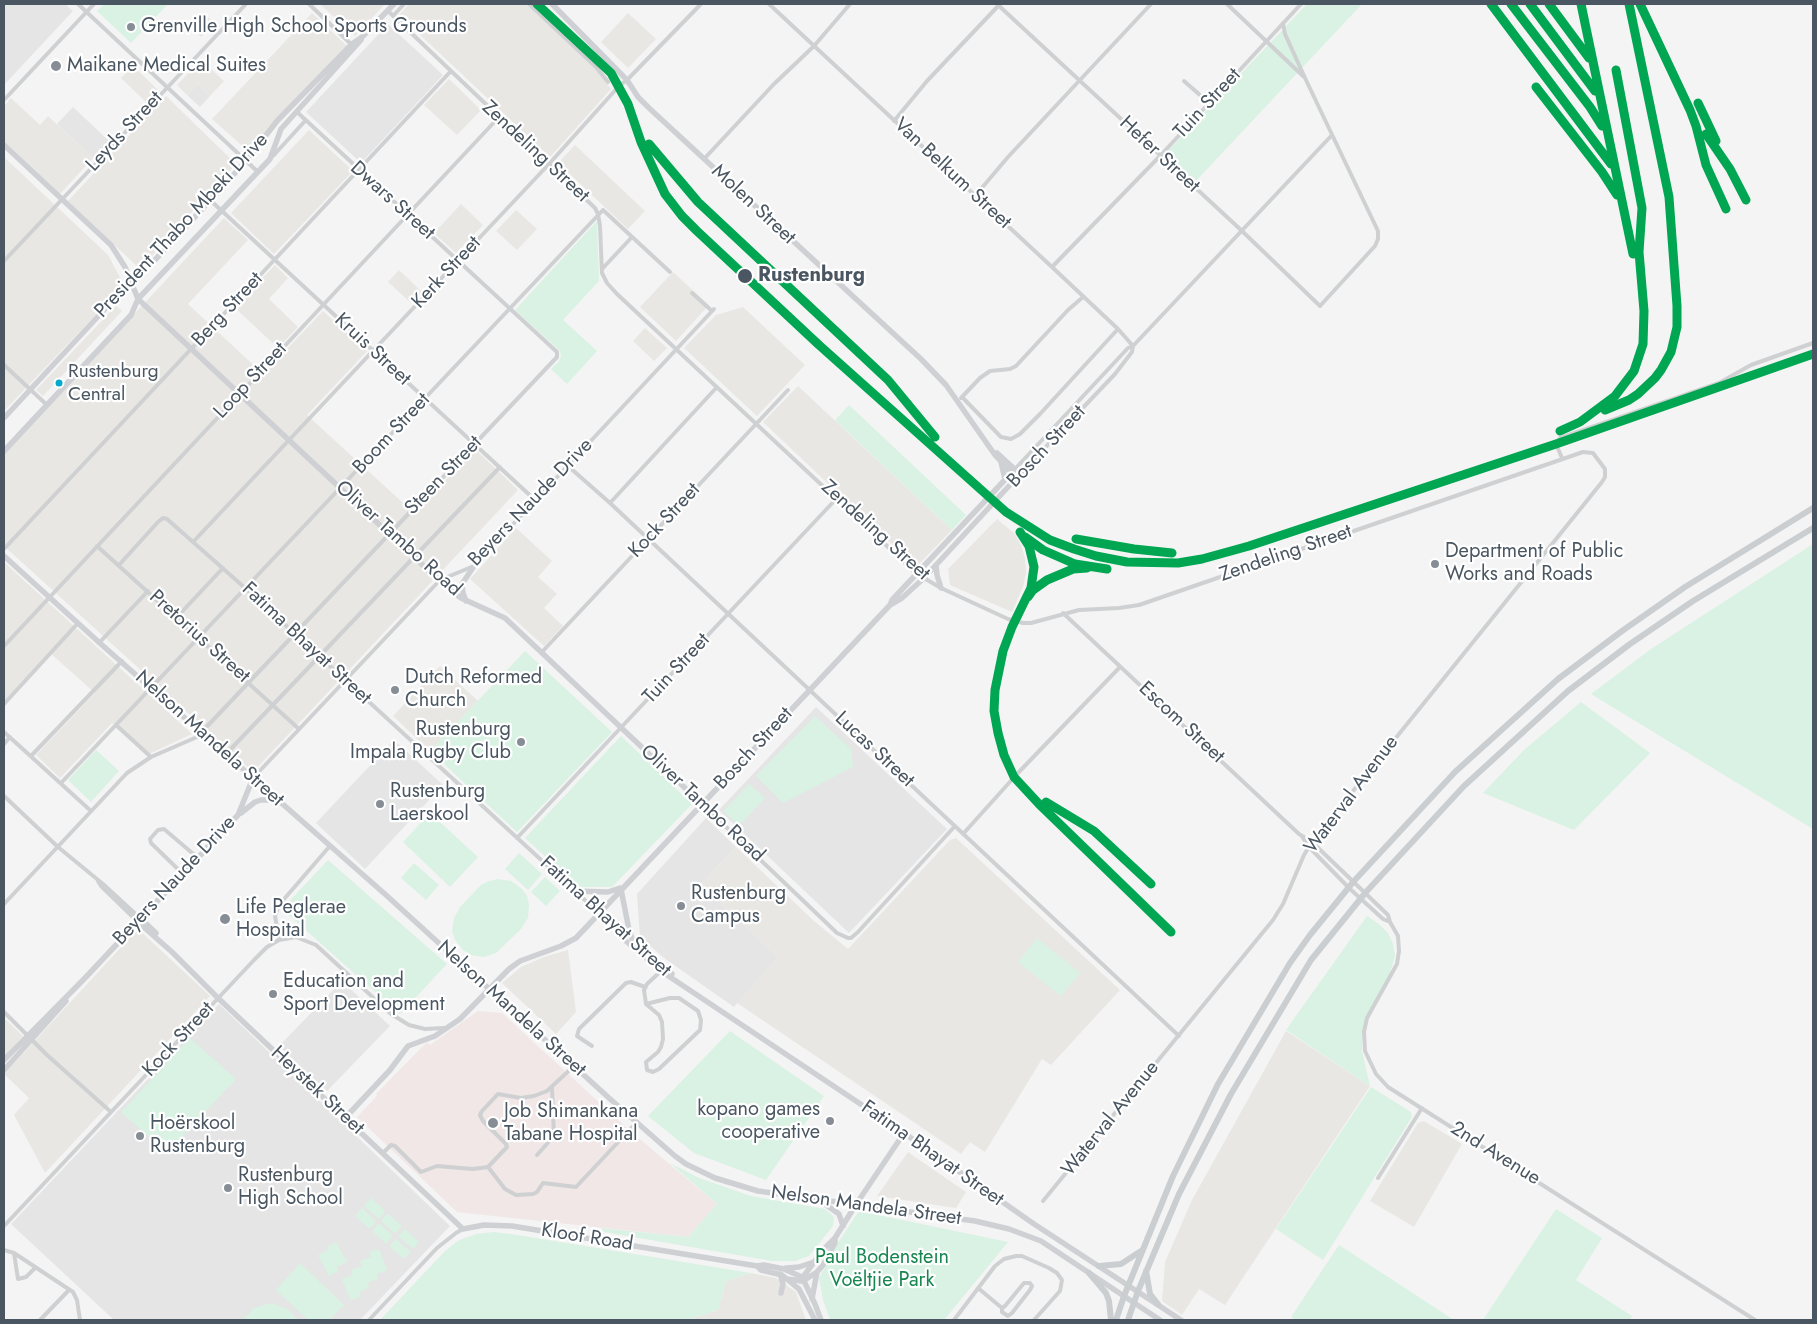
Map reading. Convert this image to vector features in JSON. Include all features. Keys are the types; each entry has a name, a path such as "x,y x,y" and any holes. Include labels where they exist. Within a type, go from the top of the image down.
{"main road":[{"path":"1116,1320 1142,1251 1184,1151 1218,1084 1290,963 1310,934 1354,881 1455,772 1558,679 1685,587 1813,508"},
{"path":"1128,1320 1146,1270 1179,1194 1231,1094 1312,960 1366,892 1464,786 1568,691 1630,644 1693,601 1813,528"},
{"path":"1099,1266 1121,1264 1142,1251"},
{"path":"1146,1270 1150,1294 1158,1304"},
{"path":"1089,1273 1106,1294 1109,1301 1111,1320"}],"street":[{"path":"78,4 258,172"},
{"path":"4,100 94,4"},
{"name":"Leyds Street","path":"4,261 246,4"},
{"path":"309,4 352,47"},
{"name":"President Thabo Mbeki Drive","path":"4,418 116,298 134,283 246,161 277,121 394,4"},
{"path":"393,16 404,4"},
{"path":"529,4 596,67 608,82"},
{"name":"Molen Street","path":"552,4 627,80 638,97 649,108 896,334 960,400 993,451"},
{"name":"Kerk Street","path":"193,542 459,261 620,86 701,4"},
{"name":"Van Belkum Street","path":"769,4 1118,329 1133,346"},
{"path":"704,159 774,84 814,46 850,4"},
{"path":"894,120 927,81 999,4"},
{"name":"Hefer Street","path":"999,4 1320,306 1371,251 1378,239 1378,231 1332,135"},
{"path":"975,196 1008,157 1151,4"},
{"path":"1227,4 1305,78"},
{"name":"Tuin Street","path":"1052,267 1160,156 1301,4"},
{"name":"Zendeling Street","path":"388,11 595,208 598,214 603,277 610,286 917,574 941,588 1008,619 1023,623 1040,621 1079,610 1119,608 1146,602 1577,453"},
{"path":"1283,22 1285,34 1332,135"},
{"name":"President Thabo Mbeki Drive","path":"4,451 131,315 138,299 270,160 281,129 352,47"},
{"name":"Berg Street","path":"4,549 451,72"},
{"path":"1184,81 1209,103"},
{"name":"Dwars Street","path":"297,112 555,350"},
{"name":"Loop Street","path":"4,646 499,117"},
{"path":"270,160 306,121"},
{"name":"Bosch Street","path":"346,1117 390,1070 408,1046 429,1038 450,1026 490,990 509,969 520,961 576,938 622,887 890,606 924,578 1115,374 1129,356 1133,346 1332,135"},
{"name":"Oliver Tambo Road","path":"4,145 118,253 134,283 138,299 458,596 505,618 838,933 845,938 854,936 955,826"},
{"name":"Kruis Street","path":"210,200 535,500"},
{"path":"598,214 603,210 670,272"},
{"name":"Boom Street","path":"61,783 342,488 598,214"},
{"path":"602,269 632,237"},
{"name":"Beyers Naude Drive","path":"4,1060 30,1037 84,981 238,815 253,778 344,680 440,580 474,566 713,310 692,293"},
{"path":"1083,297 1068,310 1016,366 986,374 960,400 1001,436 1011,439 1020,434 1040,414 1118,329"},
{"path":"1562,458 1556,445 1560,438 1719,383 1752,365 1813,343"},
{"name":"Bosch Street","path":"890,606 892,600 1005,479 1128,348 1133,346"},
{"name":"Steen Street","path":"4,904 121,779 151,757 193,740 202,732 556,360 558,355 555,350"},
{"path":"4,365 47,405"},
{"path":"610,502 717,387"},
{"name":"Kock Street","path":"542,653 788,390"},
{"path":"993,451 1001,456 1018,476"},
{"path":"993,451 1000,461 1013,471"},
{"name":"Waterval Avenue","path":"1044,1201 1273,920 1312,842 1602,482 1605,477 1605,469 1593,453 1588,451 1577,453"},
{"path":"1000,461 1005,479"},
{"name":"Lucas Street","path":"568,466 610,502 1179,1036"},
{"path":"226,754 500,468"},
{"name":"Tuin Street","path":"517,838 622,729 837,498"},
{"name":"Fatima Bhayat Street","path":"119,565 158,522 163,518 167,519 224,568 318,657 573,891 608,920 626,941 661,971 904,1133 1025,1218 1181,1320"},
{"name":"Pretorius Street","path":"98,546 299,729"},
{"name":"Nelson Mandela Street","path":"4,556 329,847 386,895 636,1122 686,1164 715,1178 758,1192 975,1221 1010,1229 1041,1241 1160,1320"},
{"path":"936,565 941,588"},
{"path":"466,601 462,593 462,584 474,566"},
{"path":"178,617 224,568"},
{"path":"100,642 148,591"},
{"name":"Escom Street","path":"1063,613 1300,834 1312,842 1366,892"},
{"path":"4,704 78,623"},
{"path":"30,756 122,661"},
{"path":"963,834 1017,774 1120,667"},
{"path":"116,724 151,757"},
{"path":"4,732 91,811"},
{"path":"4,744 10,737"},
{"name":"Heystek Street","path":"4,796 139,921 170,947 172,952 218,998 464,1230"},
{"path":"238,815 255,802 277,800"},
{"path":"183,874 151,843 150,839 158,830 164,829 198,858"},
{"name":"Escom Street","path":"1300,834 1309,847 1361,899"},
{"path":"329,847 279,905 275,921 279,940 296,938 316,945 391,1014 409,1026 434,1030 450,1026"},
{"path":"573,891 608,892 622,887 629,930 633,941 672,974 678,982"},
{"name":"2nd Avenue","path":"1366,892 1388,915 1398,936 1399,951 1397,964 1367,1018 1364,1032 1365,1051 1371,1067 1388,1087 1756,1320"},
{"path":"1361,899 1383,919 1390,922"},
{"name":"Kock Street","path":"4,1226 267,947 279,940"},
{"path":"646,1004 673,997 679,998 698,1011 702,1020 700,1030 659,1069 653,1072 647,1070 646,1062 661,1047 662,1026 659,1015 646,1004 644,994 645,987 661,971"},
{"path":"592,1046 578,1038 577,1034 580,1029 626,983 631,982 645,987"},
{"path":"4,1012 111,1112"},
{"name":"Beyers Naude Drive","path":"4,1070 30,1037"},
{"path":"383,1153 391,1145 395,1146 421,1172 437,1166 473,1169 488,1167 507,1147 483,1120 480,1115 482,1111 498,1094 516,1098 528,1098 540,1094 552,1088 574,1066"},
{"path":"537,1155 554,1136 552,1088"},
{"path":"1378,1178 1422,1108"},
{"path":"488,1167 508,1192 516,1195 533,1194 537,1192 543,1183 576,1187 636,1122"},
{"path":"812,1299 814,1279 830,1252 835,1238 904,1133"},
{"path":"819,1201 835,1210 842,1219 843,1226"},
{"name":"Kloof Road","path":"368,1320 437,1248 456,1233 484,1225 512,1226 756,1266 761,1270 780,1274 788,1278 799,1289 815,1320"},
{"path":"799,1289 802,1279 814,1261 835,1238"},
{"path":"4,1250 14,1253 73,1292 76,1296 80,1320"},
{"path":"14,1253 18,1279 26,1277 35,1268"},
{"path":"954,1320 995,1266 1004,1259 1022,1256 1049,1268 1060,1277 1062,1287 1034,1320"},
{"path":"784,1269 799,1267 814,1261"},
{"path":"756,1266 764,1265 784,1269 802,1279 821,1320"},
{"path":"788,1278 802,1279 817,1272"},
{"path":"780,1274 783,1284 781,1293"},
{"path":"978,1288 1002,1308 1003,1313 1010,1315 1030,1290 1032,1286 1030,1282 1024,1283 1002,1308"},
{"path":"40,1320 69,1290"}],"shaded area":[{"path":"4,4 65,4 73,11 4,85"},
{"path":"322,4 385,4 355,36"},
{"path":"409,4 526,4 595,68 611,89 550,157 399,15"},
{"path":"204,13 214,23 201,37 190,27"},
{"path":"312,13 347,46 248,151 212,119"},
{"path":"628,13 656,39 628,68 601,42"},
{"path":"388,24 443,75 361,163 306,112"},
{"path":"201,60 224,81 210,96 198,84 187,95 177,85"},
{"path":"133,66 158,90 146,102 121,78"},
{"path":"449,79 481,110 457,135 424,105"},
{"path":"198,84 210,96 200,107 187,95"},
{"path":"166,96 236,164 140,269 68,201"},
{"path":"11,98 40,125 48,116 93,158 60,194 4,141 4,106"},
{"path":"73,107 109,141 93,158 57,124"},
{"path":"309,130 353,171 274,254 231,213"},
{"path":"575,145 645,211 628,229 558,163"},
{"path":"4,157 108,255 124,285 4,411"},
{"path":"461,204 483,225 456,253 434,233"},
{"path":"516,210 537,229 517,250 496,231"},
{"path":"224,218 248,240 188,304 263,374 323,311 367,351 307,415 414,513 475,449 518,490 253,772 4,546 4,453"},
{"path":"275,265 288,278 269,299 298,327 278,348 234,307"},
{"path":"399,270 422,292 411,303 388,282"},
{"path":"673,272 709,305 676,341 640,307"},
{"path":"116,306 122,311 43,396 36,390"},
{"path":"743,307 805,365 757,416 684,348 716,315"},
{"path":"645,328 667,348 654,361 633,341"},
{"path":"798,386 952,530 916,567 763,422"},
{"path":"997,519 1014,533 1021,545 1025,558 1026,573 1023,587 1012,612 950,585 948,569"},
{"path":"516,528 552,561 538,577 557,594 544,608 563,626 544,646 470,579"},
{"path":"4,562 192,734 147,755 112,723 60,778 36,755 95,693 50,653 4,701"},
{"path":"440,666 478,701 430,751 393,716"},
{"path":"816,707 947,829 849,933 719,810"},
{"name":"Rustenburg Laerskool","path":"394,740 443,785 365,869 316,823"},
{"name":"Rustenburg Campus","path":"706,818 736,847 701,884 778,957 734,1007 664,958 640,937 637,894"},
{"path":"956,838 1120,990 1051,1065 1042,1059 985,1152 970,1142 961,1154 737,1003 778,957 701,884 736,847 813,920 848,949 950,840"},
{"path":"138,929 210,996 45,1173 14,1115 29,1098 4,1074"},
{"path":"568,950 576,1012 556,1034 502,983 521,967 544,957"},
{"path":"342,981 390,1026 327,1091 279,1046"},
{"name":"Rustenburg High School","path":"219,1004 450,1226 360,1320 114,1320 11,1224"},
{"name":"Job Shimankana Tabane Hospital","path":"478,1011 502,1013 629,1130 717,1204 688,1237 457,1212 357,1117 377,1096 376,1094 427,1042 430,1045"},
{"path":"4,1018 23,1036 4,1057"},
{"path":"1286,1031 1370,1086 1225,1305 1199,1289 1182,1315 1162,1301 1165,1262 1192,1200"},
{"path":"1424,1121 1462,1144 1414,1227 1370,1201 1418,1123"},
{"path":"908,1152 966,1192 956,1208 877,1196"},
{"path":"751,1273 776,1278 796,1292 806,1320 687,1320 718,1310 726,1281"}],"green space":[{"name":"Grenville High School Sports Grounds","path":"104,4 168,4 131,43 97,11"},
{"path":"1307,4 1362,4 1194,183 1164,155"},
{"path":"597,221 599,281 563,320 597,351 567,384 551,369 559,361 560,351 515,310"},
{"path":"849,405 966,515 952,530 835,420"},
{"path":"1813,544 1813,829 1591,694 1651,649"},
{"name":"Rustenburg Impala Rugby Club","path":"525,651 612,732 517,832 430,751"},
{"path":"1581,702 1650,753 1574,830 1483,793 1524,750"},
{"path":"815,716 851,749 853,767 783,803 756,776"},
{"path":"621,736 692,804 612,887 578,887 525,838"},
{"path":"96,750 119,771 91,802 68,780"},
{"path":"749,784 765,798 739,826 723,811"},
{"path":"430,813 478,857 450,887 403,842"},
{"path":"519,853 542,874 528,890 505,869"},
{"path":"328,860 447,964 400,1014 282,909"},
{"path":"414,863 439,885 426,900 401,878"},
{"path":"545,877 560,891 546,906 531,892"},
{"path":"498,879 511,881 522,889 527,896 529,905 528,918 521,929 496,953 484,957 471,955 463,950 455,940 452,931 454,918 460,907 481,885"},
{"path":"1367,916 1388,933 1393,944 1395,956 1389,976 1365,1025 1362,1036 1362,1051 1370,1086 1286,1030"},
{"path":"1037,938 1080,973 1061,996 1018,962"},
{"path":"730,1031 824,1096 766,1180 694,1153 648,1116"},
{"path":"190,1038 236,1079 167,1153 121,1112"},
{"path":"1371,1087 1411,1112 1412,1117 1323,1260 1276,1229"},
{"path":"670,1163 699,1178 751,1196 825,1209 834,1217 833,1226 809,1256 795,1261 772,1261 604,1232 601,1228 688,1237 717,1204"},
{"path":"371,1198 385,1211 379,1219 364,1206"},
{"path":"362,1208 376,1221 370,1229 355,1216"},
{"path":"1556,1209 1602,1238 1576,1280 1632,1316 1630,1320 1483,1320"},
{"name":"Paul Bodenstein Voëltjie Park","path":"859,1211 1008,1242 944,1320 830,1320 823,1300 819,1278 839,1241"},
{"path":"387,1213 402,1226 395,1234 381,1221"},
{"path":"379,1223 393,1236 386,1244 372,1231"},
{"path":"405,1229 419,1242 413,1249 398,1236"},
{"path":"494,1232 751,1273 726,1281 718,1310 687,1320 380,1320 444,1252 459,1240 476,1234"},
{"path":"396,1239 411,1252 404,1259 389,1246"},
{"path":"336,1242 347,1262 337,1267 338,1271 329,1276 318,1255 328,1250 327,1247"},
{"path":"1339,1245 1454,1320 1296,1320 1291,1317"},
{"path":"379,1249 387,1270 377,1274 378,1279 368,1283 369,1288 359,1292 360,1297 350,1300 342,1279 353,1275 351,1270 362,1266 360,1261 371,1257 369,1252"},
{"path":"300,1263 344,1305 330,1320 308,1320 276,1290"},
{"path":"271,1303 288,1309 298,1320 243,1320 254,1308"}],"transit line":[{"path":"537,4 611,73 628,104 641,142 665,194 682,216 697,231 819,345 1006,512 1050,540 1096,556 1127,562 1178,563 1202,559 1249,546 1556,444 1813,354"},
{"path":"1491,4 1611,164"},
{"path":"1511,4 1590,107 1602,126"},
{"path":"1530,4 1595,91"},
{"path":"1549,4 1589,58"},
{"path":"1581,4 1633,254"},
{"path":"1605,410 1629,400 1655,378 1671,352 1677,327 1669,197 1629,4"},
{"path":"1640,4 1690,110 1706,165 1726,209"},
{"path":"1560,431 1580,422 1615,396 1634,371 1643,344 1644,311 1639,252 1642,208 1616,70"},
{"path":"1536,87 1602,172 1617,195"},
{"path":"1698,103 1716,141"},
{"path":"1706,134 1730,169 1746,200"},
{"path":"649,144 698,202 888,380 935,437"},
{"path":"1020,532 1029,546 1034,567 1031,588 1012,627 1003,651 995,690 994,711 1004,755 1014,777 1039,804 1171,932"},
{"path":"1025,537 1043,550 1075,564 1107,569"},
{"path":"1076,539 1134,549 1172,553"},
{"path":"1028,597 1033,590 1047,580 1073,569 1087,568"},
{"path":"1046,802 1094,831 1151,884"}],"place":[{"name":"Grenville High School Sports Grounds","path":"131,27"},
{"name":"Maikane Medical Suites","path":"56,66"},
{"name":"Rustenburg","path":"745,276"},
{"name":"Rustenburg Central","path":"59,383"},
{"name":"Department of Public Works and Roads","path":"1435,564"},
{"name":"Dutch Reformed Church","path":"395,690"},
{"name":"Rustenburg Impala Rugby Club","path":"521,742"},
{"name":"Rustenburg Laerskool","path":"380,804"},
{"name":"Rustenburg Campus","path":"681,906"},
{"name":"Life Peglerae Hospital","path":"225,919"},
{"name":"Education and Sport Development","path":"273,994"},
{"name":"kopano games cooperative","path":"830,1121"},
{"name":"Job Shimankana Tabane Hospital","path":"493,1123"},
{"name":"Hoërskool Rustenburg","path":"140,1136"},
{"name":"Rustenburg High School","path":"228,1188"}]}
